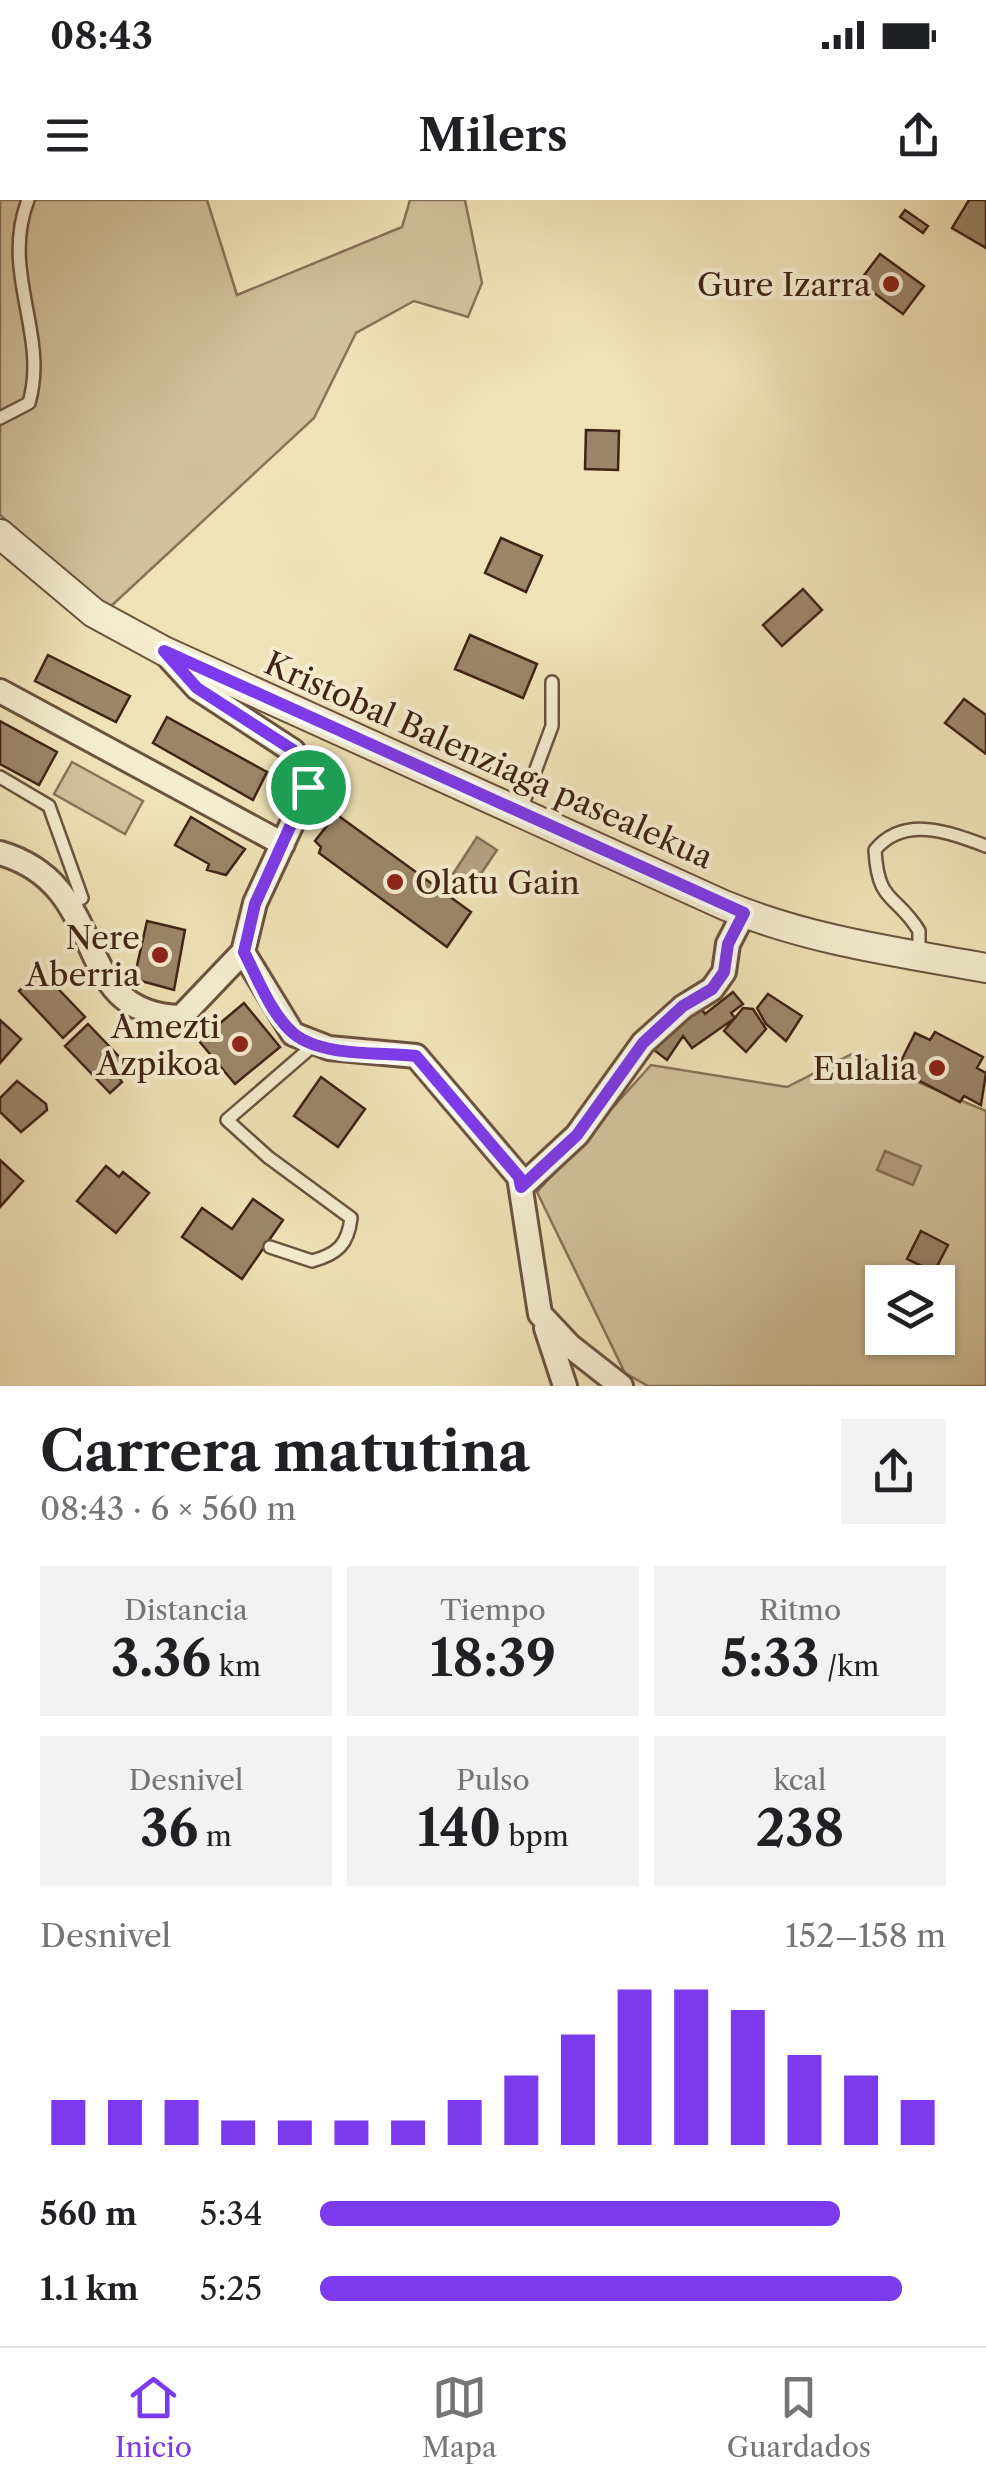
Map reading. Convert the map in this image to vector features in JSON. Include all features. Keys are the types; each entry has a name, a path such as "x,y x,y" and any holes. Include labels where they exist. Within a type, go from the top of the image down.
{"street":[{"name":"Kristobal Balenziaga pasealekua","path":"0,534 94,613 164,651 744,913 786,928 986,968"},
{"path":"0,853 39,872 72,904 96,960 119,998 158,1016 182,1017 244,952 255,904 308,787 293,750 197,688 164,651"},
{"path":"0,690 283,844"},
{"path":"521,1187 577,1135 643,1043 683,1006 712,989 724,972 728,944 744,913"},
{"path":"244,952 293,1034 316,1042 416,1056 519,1177 540,1314 565,1386"},
{"path":"540,1314 570,1346 621,1386"}],"lane":[{"path":"5,232 28,200"},
{"path":"0,418 29,403 34,384 34,368 14,325"},
{"path":"520,812 552,726 552,682"},
{"path":"0,777 49,806 82,898 72,904"},
{"path":"919,956 920,931 890,902 876,878 875,850 887,836 913,828 952,834 986,846"},
{"path":"270,1246 282,1254 312,1262 343,1247 349,1234 351,1218 268,1157 227,1120 316,1042"}],"shaded area":[{"path":"0,200 207,200 237,295 402,227 410,200 465,200 482,283 468,317 414,301 356,333 314,418 109,608 0,515"},
{"path":"72,762 143,801 125,834 54,794"},
{"path":"477,837 497,850 472,887 453,874"},
{"path":"852,1054 986,1111 986,1386 648,1386 625,1373 537,1192 651,1065 787,1087"},
{"path":"885,1151 921,1166 913,1185 877,1170"}],"building":[{"path":"969,200 986,200 986,248 952,228"},
{"path":"905,210 928,226 923,233 900,217"},
{"name":"Gure Izarra","path":"880,254 924,286 903,314 859,282"},
{"path":"586,430 619,431 618,470 585,469"},
{"path":"501,538 542,556 526,592 485,573"},
{"path":"803,589 822,610 782,646 763,625"},
{"path":"470,635 537,664 523,698 455,669"},
{"path":"48,655 130,696 116,722 35,681"},
{"path":"964,699 986,715 986,754 945,723"},
{"path":"167,717 267,772 253,800 153,743"},
{"path":"0,721 57,752 39,785 0,764"},
{"name":"Olatu Gain","path":"336,814 471,912 447,947 319,853 321,847 315,841"},
{"path":"191,817 245,849 226,875 207,870 209,864 175,845"},
{"name":"Nere Aberria","path":"147,921 185,930 174,990 134,979"},
{"path":"46,976 85,1017 63,1038 19,991 32,978 37,984"},
{"path":"733,992 743,1004 731,1013 735,1018 692,1048 683,1036 667,1060 654,1050 662,1034 698,1004 705,1014"},
{"path":"768,994 802,1016 786,1041 766,1024 757,1008"},
{"name":"Amezti Azpikoa","path":"244,1003 280,1047 235,1084 199,1041"},
{"path":"743,1008 753,1009 766,1029 746,1052 724,1031"},
{"path":"0,1020 21,1039 0,1063"},
{"path":"88,1024 127,1065 117,1075 122,1082 110,1093 65,1046"},
{"name":"Eulalia","path":"935,1032 983,1057 977,1068 986,1073 981,1105 964,1096 960,1102 897,1069 915,1033 930,1040"},
{"path":"321,1077 365,1109 338,1147 294,1116"},
{"path":"17,1081 46,1104 47,1110 21,1132 0,1112 0,1098"},
{"path":"0,1160 23,1181 0,1207"},
{"path":"106,1166 119,1177 123,1172 149,1193 116,1233 77,1201"},
{"path":"253,1199 283,1220 242,1279 182,1237 202,1208 232,1229"},
{"path":"921,1231 948,1245 938,1265 919,1265 907,1259"}],"place":[{"name":"Gure Izarra","path":"891,284"},
{"name":"Olatu Gain","path":"395,882"},
{"name":"Nere Aberria","path":"160,955"},
{"name":"Amezti Azpikoa","path":"240,1044"},
{"name":"Eulalia","path":"937,1068"}],"route":[{"path":"164,651 744,913 728,944 724,972 712,989 683,1006 643,1043 611,1088 594,1104 577,1135 521,1187 519,1177 416,1056 329,1048 293,1034 244,952 255,904 296,822 308,787 293,750 197,688 164,651"}]}
